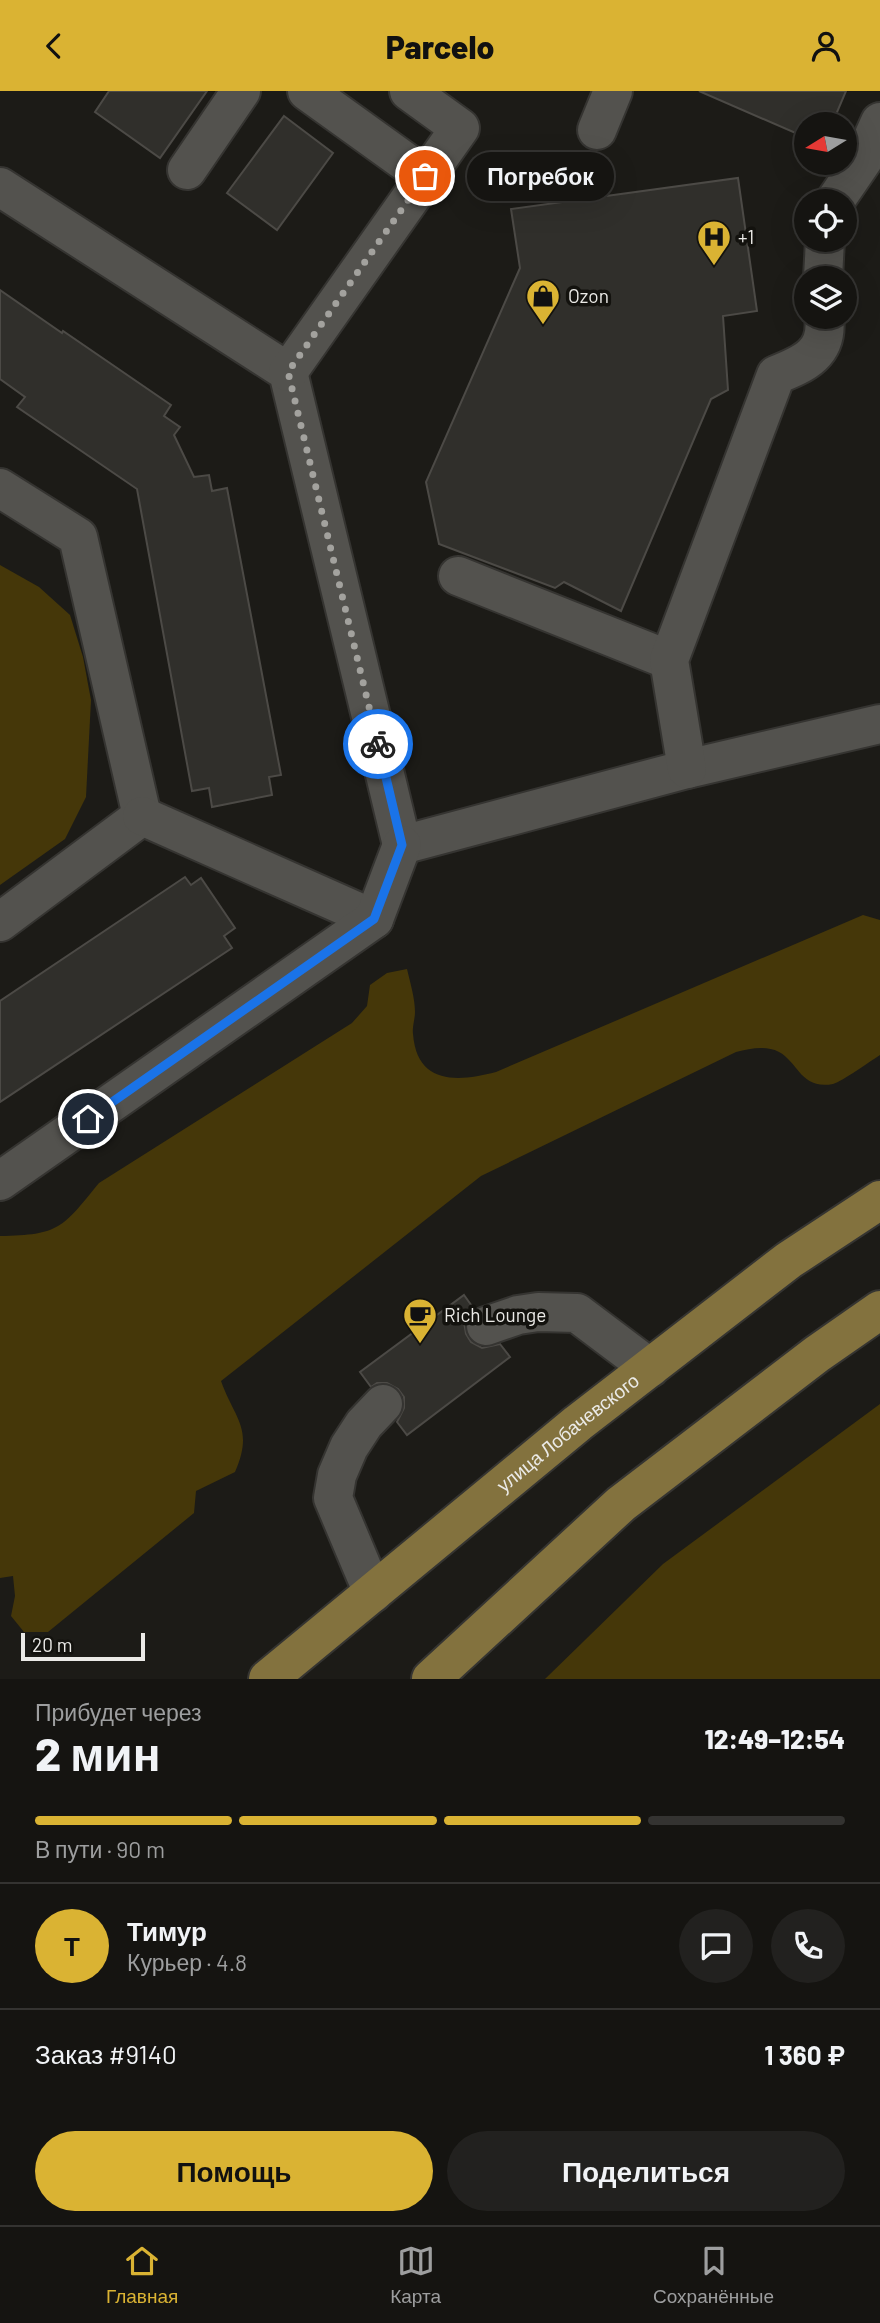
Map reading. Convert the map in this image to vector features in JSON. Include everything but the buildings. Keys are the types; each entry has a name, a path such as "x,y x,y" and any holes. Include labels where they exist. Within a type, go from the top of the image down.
{"main road":[{"name":"улица Лобачевского","path":"268,1679 578,1423 789,1260 880,1200"},
{"path":"431,1679 621,1504 817,1354 880,1310"}],"lane":[{"path":"187,170 241,91"},
{"path":"307,91 425,176"},
{"path":"288,372 460,128 409,91"},
{"path":"597,130 613,91"},
{"path":"843,189 863,160 880,122"},
{"path":"0,187 288,372 402,845 374,919 0,1181"},
{"path":"687,769 669,660 776,375 805,364 819,348 825,329"},
{"path":"0,488 78,537 142,816"},
{"path":"458,576 669,660"},
{"path":"402,845 687,769 880,724"},
{"path":"142,816 374,919"},
{"path":"0,922 142,816"},
{"path":"486,1326 528,1314 577,1313 650,1368"},
{"path":"373,1593 333,1498 337,1475 349,1447 364,1424 383,1404"}],"shaded area":[{"path":"0,565 39,587 70,615 83,657 91,700 86,797 65,839 0,885"},
{"path":"863,915 880,920 880,1055 837,1082 822,1085 807,1079 785,1056 774,1050 758,1048 736,1052 481,1176 221,1381 243,1434 243,1445 235,1472 196,1491 194,1513 48,1632 24,1632 11,1616 15,1596 13,1576 0,1578 0,1236 36,1234 58,1226 99,1183 352,1023 367,1006 370,985 387,973 407,969 415,1007 413,1034 416,1051 422,1063 442,1076 468,1077 496,1072"},
{"path":"880,1404 880,1679 545,1679 663,1564"}],"way so far":[{"path":"378,744 288,372 425,176"}],"place":[{"name":"Погребок","path":"425,176"},
{"name":"+1","path":"714,267"},
{"name":"Ozon","path":"543,326"},
{"name":"Rich Lounge","path":"420,1345"}],"route":[{"path":"88,1119 374,919 402,845 378,744"}]}
